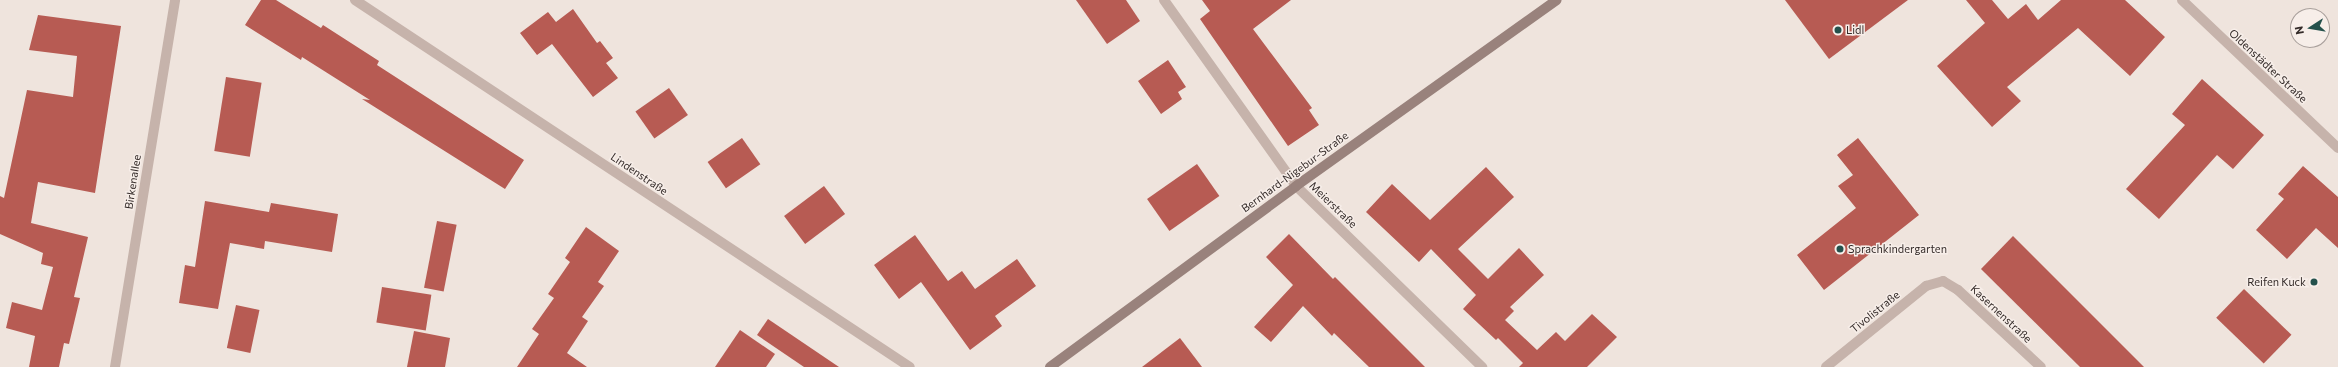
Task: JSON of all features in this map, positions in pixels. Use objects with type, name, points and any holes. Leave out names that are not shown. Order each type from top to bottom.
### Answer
[{"type":"main road","name":"Bernhard-Nigebur-Straße","points":[[1050,367],[1296,186],[1557,0]]},
{"type":"street","name":"Birkenallee","points":[[115,367],[175,0]]},
{"type":"street","name":"Lindenstraße","points":[[355,0],[910,367]]},
{"type":"street","name":"Meierstraße","points":[[1164,0],[1296,186],[1482,367]]},
{"type":"street","name":"Oldenstädter Straße","points":[[2182,0],[2338,148]]},
{"type":"street","name":"Tivolistraße","points":[[1826,367],[1926,286],[1943,281]]},
{"type":"street","name":"Kasernenstraße","points":[[1943,281],[1958,290],[2041,367]]},
{"type":"building","points":[[261,0],[276,0],[321,28],[323,25],[379,61],[377,65],[524,160],[505,189],[362,99],[370,100],[302,57],[301,60],[245,25]]},
{"type":"building","points":[[1076,0],[1126,0],[1140,21],[1107,44]]},
{"type":"building","points":[[1202,0],[1291,0],[1253,29],[1312,108],[1309,110],[1319,125],[1288,146],[1200,19],[1210,11]]},
{"type":"building","name":"Lidl","points":[[1785,0],[1908,0],[1829,59]]},
{"type":"building","points":[[1966,0],[1992,0],[2008,19],[2026,4],[2038,20],[2061,0],[2125,0],[2165,37],[2130,76],[2078,28],[2007,87],[2021,101],[1992,127],[1937,66],[1985,23]]},
{"type":"building","points":[[573,9],[597,43],[600,41],[613,58],[606,63],[618,78],[593,97],[552,44],[537,55],[520,33],[548,12],[556,22]]},
{"type":"building","points":[[38,15],[121,26],[95,193],[38,182],[31,223],[88,237],[74,297],[80,298],[69,344],[64,343],[59,367],[29,367],[35,336],[6,328],[12,302],[42,310],[53,267],[41,264],[43,253],[0,234],[0,196],[4,198],[27,90],[73,97],[77,56],[29,50]]},
{"type":"building","points":[[1168,60],[1186,87],[1178,92],[1182,99],[1161,114],[1138,81]]},
{"type":"building","points":[[226,77],[262,83],[250,157],[214,151]]},
{"type":"building","points":[[2202,79],[2264,135],[2233,169],[2217,155],[2159,219],[2126,189],[2185,125],[2172,114]]},
{"type":"building","points":[[669,88],[688,115],[654,139],[635,112]]},
{"type":"building","points":[[742,138],[760,164],[726,188],[708,162]]},
{"type":"building","points":[[1858,138],[1919,215],[1824,290],[1797,255],[1856,208],[1838,186],[1853,175],[1837,155]]},
{"type":"building","points":[[1197,164],[1219,196],[1169,231],[1147,199]]},
{"type":"building","points":[[2303,166],[2338,197],[2338,248],[2316,228],[2287,259],[2256,230],[2284,199],[2278,194]]},
{"type":"building","points":[[1486,167],[1514,197],[1458,249],[1488,279],[1519,248],[1544,275],[1510,307],[1514,311],[1505,320],[1537,350],[1556,332],[1565,341],[1592,314],[1617,337],[1587,367],[1519,367],[1523,363],[1498,338],[1496,340],[1463,309],[1476,295],[1431,249],[1419,262],[1366,212],[1392,184],[1430,220]]},
{"type":"building","points":[[824,186],[845,214],[805,244],[784,216]]},
{"type":"building","points":[[205,201],[269,212],[271,203],[338,214],[332,252],[265,241],[264,249],[230,243],[218,309],[179,303],[185,265],[195,267]]},
{"type":"building","points":[[437,221],[457,225],[444,292],[424,288]]},
{"type":"building","points":[[586,227],[619,251],[598,282],[604,286],[582,317],[588,321],[567,353],[587,367],[517,367],[539,334],[532,329],[554,298],[548,294],[570,262],[565,258]]},
{"type":"building","points":[[1289,234],[1333,279],[1335,277],[1425,367],[1369,367],[1334,333],[1332,336],[1303,306],[1271,342],[1254,327],[1293,285],[1266,257]]},
{"type":"building","points":[[915,235],[948,281],[962,271],[975,289],[1017,259],[1036,286],[995,316],[1002,326],[970,350],[921,282],[899,299],[874,265]]},
{"type":"building","points":[[2013,236],[2144,367],[2080,367],[1981,269]]},
{"type":"building","points":[[382,287],[431,295],[426,330],[376,323]]},
{"type":"building","points":[[2244,289],[2291,335],[2264,364],[2216,318]]},
{"type":"building","points":[[236,305],[259,310],[250,353],[227,348]]},
{"type":"building","points":[[768,319],[839,367],[804,367],[757,335]]},
{"type":"building","points":[[740,330],[775,354],[766,367],[715,367]]},
{"type":"building","points":[[414,331],[450,338],[445,367],[407,367]]},
{"type":"building","points":[[1180,338],[1202,367],[1142,367]]},
{"type":"place","name":"Lidl","points":[[1838,30]]},
{"type":"place","name":"Sprachkindergarten","points":[[1840,249]]},
{"type":"place","name":"Reifen Kuck","points":[[2314,282]]}]
